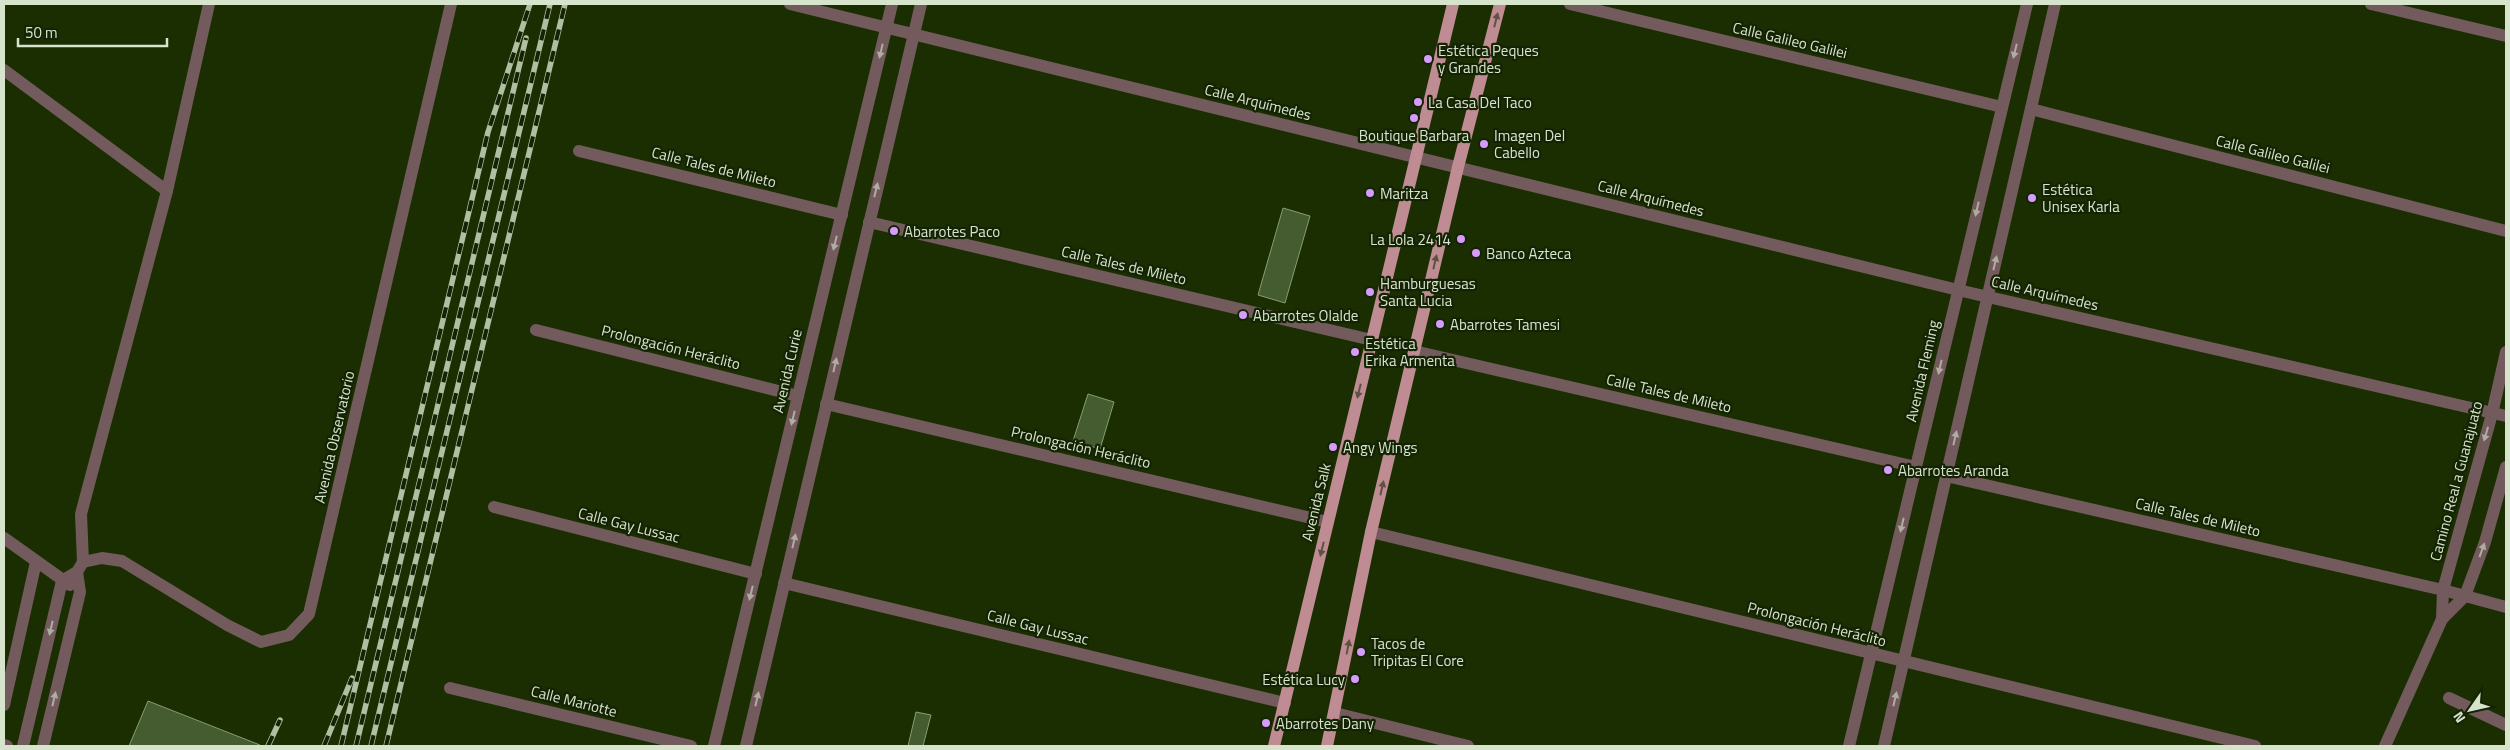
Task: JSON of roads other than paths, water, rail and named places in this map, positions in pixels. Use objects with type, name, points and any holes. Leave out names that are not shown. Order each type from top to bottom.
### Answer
[{"type":"main road","name":"Avenida Salk","points":[[1274,746],[1453,4]]},
{"type":"main road","points":[[1327,746],[1371,532],[1458,167],[1500,4]]},
{"type":"street","points":[[43,746],[80,592],[81,514],[167,190],[209,4]]},
{"type":"street","name":"Avenida Observatorio","points":[[62,581],[80,567],[102,558],[122,561],[228,625],[261,642],[288,635],[309,614],[451,4]]},
{"type":"street","name":"Calle Arquímedes","points":[[790,4],[887,26],[1958,290],[2506,416]]},
{"type":"street","name":"Avenida Curie","points":[[714,746],[892,4]]},
{"type":"street","points":[[746,746],[921,4]]},
{"type":"street","name":"Calle Galileo Galilei","points":[[1570,4],[2002,107]]},
{"type":"street","name":"Avenida Fleming","points":[[1849,746],[2027,4]]},
{"type":"street","points":[[1884,746],[2055,4]]},
{"type":"street","points":[[2371,4],[2506,36]]},
{"type":"street","points":[[4,70],[167,190]]},
{"type":"street","name":"Calle Galileo Galilei","points":[[2031,109],[2506,231]]},
{"type":"street","name":"Calle Tales de Mileto","points":[[579,151],[842,215]]},
{"type":"street","name":"Calle Tales de Mileto","points":[[869,222],[1372,340]]},
{"type":"street","name":"Prolongación Heráclito","points":[[536,330],[798,396]]},
{"type":"street","name":"Calle Tales de Mileto","points":[[1414,351],[1916,467]]},
{"type":"street","name":"Camino Real a Guanajuato","points":[[2442,619],[2443,590],[2492,414],[2506,352]]},
{"type":"street","name":"Prolongación Heráclito","points":[[826,404],[1328,522]]},
{"type":"street","name":"Camino Real a Guanajuato","points":[[2385,746],[2442,619],[2465,596],[2485,542],[2506,467]]},
{"type":"street","name":"Calle Tales de Mileto","points":[[1946,476],[2443,590],[2506,607]]},
{"type":"street","name":"Calle Gay Lussac","points":[[494,507],[756,574]]},
{"type":"street","name":"Prolongación Heráclito","points":[[1371,532],[2255,746]]},
{"type":"street","points":[[4,538],[80,592]]},
{"type":"street","points":[[4,705],[36,562]]},
{"type":"street","points":[[23,746],[62,581]]},
{"type":"street","name":"Calle Gay Lussac","points":[[784,583],[1284,704]]},
{"type":"street","name":"Calle Mariotte","points":[[450,688],[691,746]]},
{"type":"street","points":[[2449,698],[2506,726]]},
{"type":"street","points":[[1335,713],[1468,746]]},
{"type":"railway","points":[[341,746],[488,132],[530,4]]},
{"type":"railway","points":[[371,746],[550,4]]},
{"type":"railway","points":[[386,746],[565,4]]},
{"type":"railway","points":[[356,746],[526,38]]},
{"type":"railway","points":[[324,746],[352,678]]},
{"type":"railway","points":[[268,746],[280,720]]},
{"type":"place","name":"Estética Peques y Grandes","points":[[1428,59]]},
{"type":"place","name":"La Casa Del Taco","points":[[1418,102]]},
{"type":"place","name":"Boutique Barbara","points":[[1414,118]]},
{"type":"place","name":"Imagen Del Cabello","points":[[1484,144]]},
{"type":"place","name":"Maritza","points":[[1370,193]]},
{"type":"place","name":"Estética Unisex Karla","points":[[2032,198]]},
{"type":"place","name":"Abarrotes Paco","points":[[894,231]]},
{"type":"place","name":"La Lola 2414","points":[[1461,239]]},
{"type":"place","name":"Banco Azteca","points":[[1476,253]]},
{"type":"place","name":"Hamburguesas Santa Lucia","points":[[1370,292]]},
{"type":"place","name":"Abarrotes Olalde","points":[[1243,315]]},
{"type":"place","name":"Abarrotes Tamesi","points":[[1440,324]]},
{"type":"place","name":"Estética Erika Armenta","points":[[1355,352]]},
{"type":"place","name":"Angy Wings","points":[[1333,447]]},
{"type":"place","name":"Abarrotes Aranda","points":[[1888,470]]},
{"type":"place","name":"Tacos de Tripitas El Core","points":[[1361,652]]},
{"type":"place","name":"Estética Lucy","points":[[1355,679]]},
{"type":"place","name":"Abarrotes Dany","points":[[1266,723]]}]
